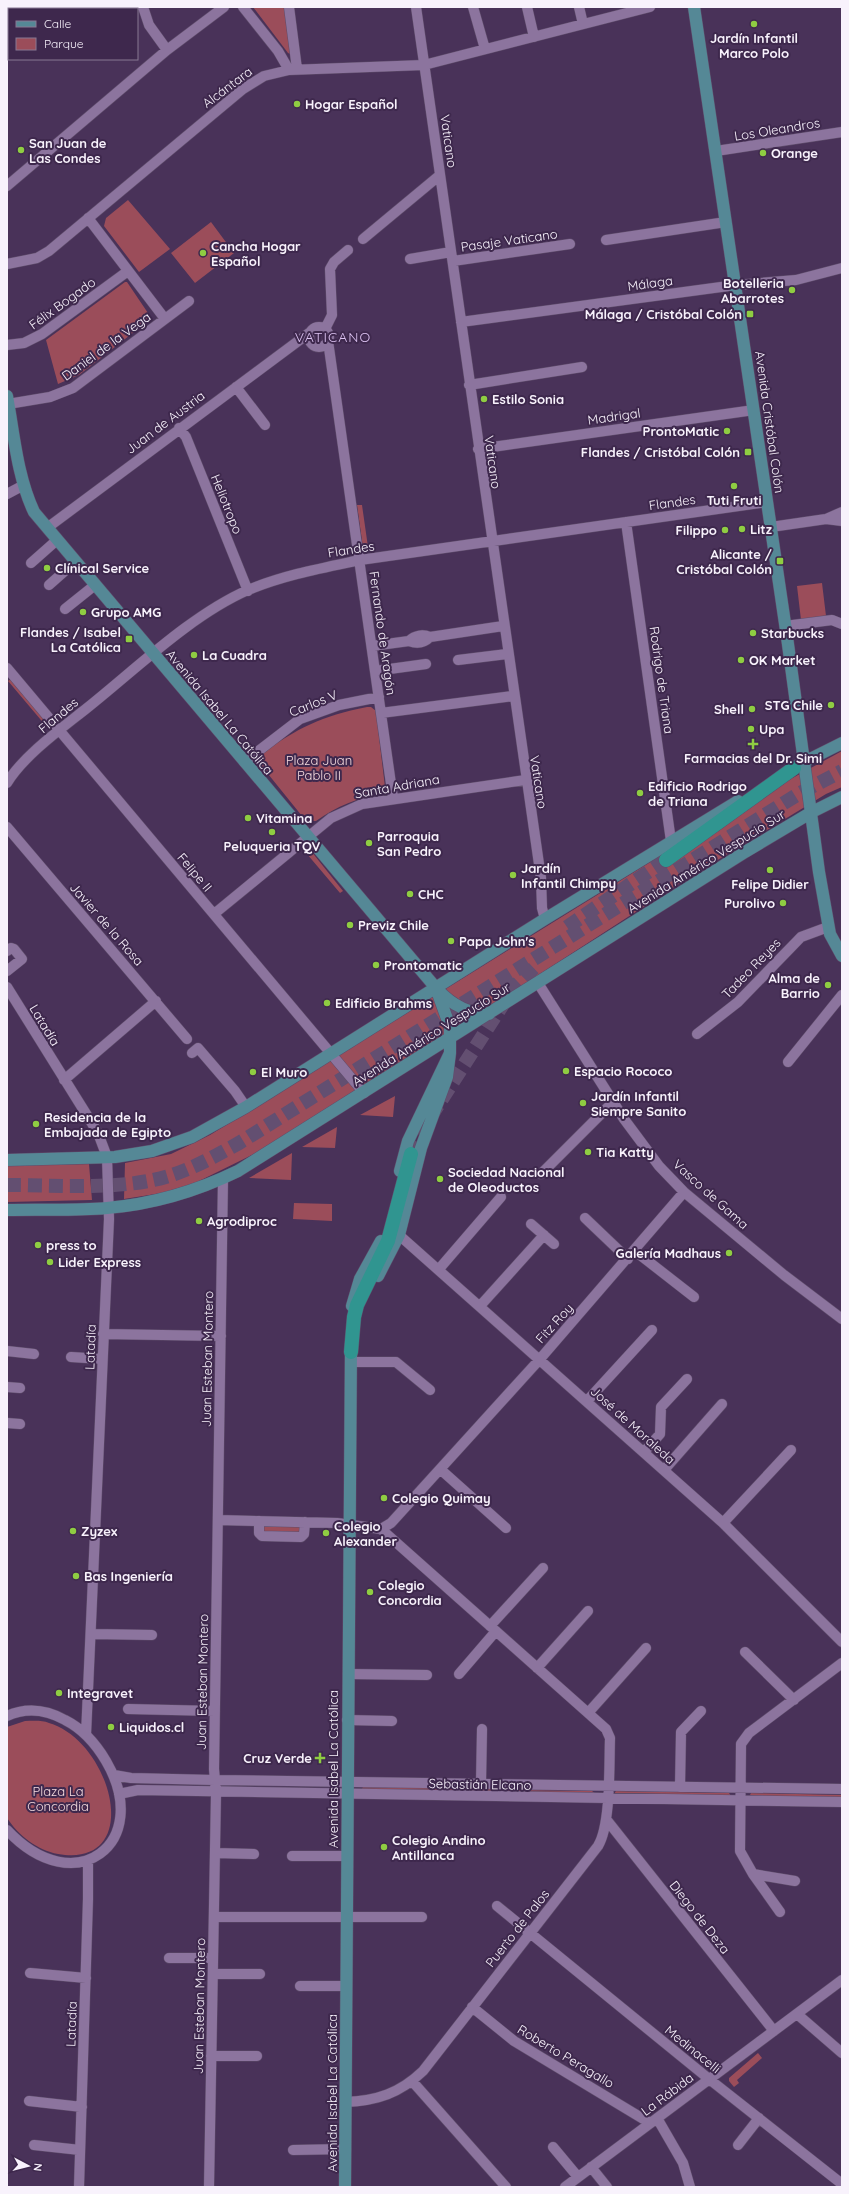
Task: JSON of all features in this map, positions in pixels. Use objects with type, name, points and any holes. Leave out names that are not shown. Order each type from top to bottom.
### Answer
[{"type":"highway","points":[[666,860],[799,765]]},
{"type":"highway","points":[[351,1357],[354,1316],[357,1305],[388,1241],[411,1154]]},
{"type":"main road","name":"Avenida Cristóbal Colón","points":[[694,7],[768,502],[785,626],[799,765],[812,812],[828,927],[832,941],[842,956]]},
{"type":"main road","name":"Avenida Isabel La Católica","points":[[8,400],[10,424],[24,486],[34,512],[436,988],[447,1015],[450,1053],[445,1087],[421,1148],[399,1235],[357,1317],[351,1357]]},
{"type":"main road","points":[[7,1160],[107,1157],[146,1152],[172,1145],[192,1137],[246,1107],[332,1054],[672,841],[799,765],[842,743]]},
{"type":"main road","name":"Avenida Américo Vespucio Sur","points":[[7,1210],[108,1208],[158,1201],[181,1195],[238,1171],[745,852],[812,812],[842,797]]},
{"type":"main road","points":[[436,988],[457,1005],[474,1012],[489,1014]]},
{"type":"main road","name":"Avenida Isabel La Católica","points":[[345,2187],[347,1720],[351,1314],[358,1285],[382,1238],[408,1141],[450,1053]]},
{"type":"street","points":[[143,7],[149,25],[167,50]]},
{"type":"street","points":[[7,186],[167,50],[224,7]]},
{"type":"street","points":[[243,7],[293,69]]},
{"type":"street","points":[[289,7],[293,69]]},
{"type":"street","name":"Vaticano","points":[[416,7],[540,878],[542,908],[546,919]]},
{"type":"street","points":[[473,7],[485,49]]},
{"type":"street","points":[[527,7],[534,37]]},
{"type":"street","points":[[579,7],[583,24]]},
{"type":"street","name":"Alcántara","points":[[7,264],[43,255],[249,84],[270,74],[293,69],[424,65],[650,7]]},
{"type":"street","name":"Los Oleandros","points":[[716,151],[842,132]]},
{"type":"street","points":[[362,239],[440,175]]},
{"type":"street","points":[[88,218],[165,320]]},
{"type":"street","points":[[606,240],[726,222]]},
{"type":"street","name":"Pasaje Vaticano","points":[[410,259],[570,244]]},
{"type":"street","points":[[325,329],[332,316],[330,269],[334,262],[348,250]]},
{"type":"street","name":"Málaga","points":[[461,322],[736,285],[796,280],[842,268]]},
{"type":"street","name":"Félix Bogado","points":[[7,345],[24,343],[42,334],[128,271]]},
{"type":"street","name":"Daniel de la Vega","points":[[8,400],[50,397],[73,388],[189,301]]},
{"type":"street","points":[[316,327],[325,329],[328,333],[326,346],[314,346],[307,338],[316,327]]},
{"type":"street","name":"Juan de Austria","points":[[47,528],[179,428],[307,338]]},
{"type":"street","name":"Fernando de Aragón","points":[[326,346],[360,560],[393,798]]},
{"type":"street","points":[[469,385],[582,367]]},
{"type":"street","points":[[236,387],[265,425]]},
{"type":"street","name":"Madrigal","points":[[478,449],[754,410]]},
{"type":"street","name":"Heliotropo","points":[[179,428],[186,437],[248,591]]},
{"type":"street","points":[[7,494],[24,486]]},
{"type":"street","name":"Flandes","points":[[7,783],[17,769],[60,730],[192,622],[248,591],[306,570],[360,560],[768,502]]},
{"type":"street","points":[[771,527],[826,519],[842,512]]},
{"type":"street","points":[[826,519],[842,521]]},
{"type":"street","name":"Rodrigo de Triana","points":[[626,522],[672,841]]},
{"type":"street","points":[[31,563],[57,540]]},
{"type":"street","points":[[49,585],[75,562]]},
{"type":"street","points":[[65,609],[95,585]]},
{"type":"street","points":[[785,626],[832,620],[842,624]]},
{"type":"street","points":[[372,646],[409,641],[413,636],[425,635],[430,637],[503,626]]},
{"type":"street","points":[[458,660],[507,654]]},
{"type":"street","points":[[375,671],[426,664]]},
{"type":"street","name":"Felipe II","points":[[7,668],[364,1092]]},
{"type":"street","points":[[381,713],[513,696]]},
{"type":"street","name":"Carlos V","points":[[244,762],[300,719],[338,705],[379,697]]},
{"type":"street","name":"Santa Adriana","points":[[214,914],[331,818],[351,808],[393,798],[525,780]]},
{"type":"street","name":"Javier de la Rosa","points":[[7,827],[187,1039]]},
{"type":"street","name":"Tadeo Reyes","points":[[697,1034],[738,1002],[801,937],[828,927]]},
{"type":"street","points":[[7,951],[11,948],[14,949],[22,959],[21,962],[7,970]]},
{"type":"street","name":"Vasco de Gama","points":[[538,983],[613,1102],[647,1152],[684,1192],[784,1275],[842,1319]]},
{"type":"street","name":"Latadía","points":[[7,987],[98,1133],[107,1157],[108,1208],[92,1634],[86,1736]]},
{"type":"street","points":[[788,1062],[842,995]]},
{"type":"street","points":[[64,1080],[156,1001]]},
{"type":"street","points":[[192,1054],[198,1048],[235,1091],[246,1107]]},
{"type":"street","points":[[541,1174],[613,1102]]},
{"type":"street","name":"Juan Esteban Montero","points":[[208,2187],[216,1793],[214,1780],[223,1178]]},
{"type":"street","name":"Fitz Roy","points":[[381,1529],[391,1523],[540,1359],[628,1260],[684,1192]]},
{"type":"street","points":[[439,1269],[501,1197]]},
{"type":"street","points":[[585,1218],[628,1260]]},
{"type":"street","points":[[531,1224],[554,1244]]},
{"type":"street","name":"José de Moraleda","points":[[399,1235],[724,1523],[842,1642]]},
{"type":"street","points":[[480,1306],[544,1235]]},
{"type":"street","points":[[635,1251],[694,1297]]},
{"type":"street","points":[[587,1401],[652,1330]]},
{"type":"street","points":[[103,1334],[221,1336]]},
{"type":"street","points":[[7,1351],[34,1354]]},
{"type":"street","points":[[71,1357],[102,1359]]},
{"type":"street","points":[[351,1357],[396,1362],[430,1390]]},
{"type":"street","points":[[644,1452],[660,1434],[661,1407],[687,1379]]},
{"type":"street","points":[[7,1387],[20,1388]]},
{"type":"street","points":[[664,1470],[722,1404]]},
{"type":"street","points":[[7,1423],[20,1424]]},
{"type":"street","points":[[724,1523],[791,1450]]},
{"type":"street","points":[[440,1469],[506,1528]]},
{"type":"street","points":[[218,1520],[350,1524],[381,1529]]},
{"type":"street","points":[[259,1521],[258,1533],[262,1536],[301,1537],[304,1534],[305,1522]]},
{"type":"street","name":"Puerto de Palos","points":[[345,2102],[371,2100],[399,2091],[412,2081],[431,2061],[598,1846],[603,1838],[606,1819],[610,1738],[606,1729],[381,1529]]},
{"type":"street","points":[[460,1674],[493,1629],[543,1568]]},
{"type":"street","points":[[537,1668],[588,1611]]},
{"type":"street","points":[[92,1634],[152,1635]]},
{"type":"street","points":[[588,1713],[646,1648]]},
{"type":"street","points":[[745,1652],[794,1700]]},
{"type":"street","points":[[780,1912],[753,1874],[740,1851],[741,1748],[744,1738],[842,1663]]},
{"type":"street","points":[[348,1674],[427,1675]]},
{"type":"street","points":[[128,1709],[215,1711]]},
{"type":"street","points":[[7,1716],[27,1710],[47,1713],[68,1722],[86,1736],[101,1753],[114,1775],[119,1794],[120,1815],[115,1835],[102,1852],[88,1861],[78,1864],[67,1864],[46,1858],[21,1843],[7,1830]]},
{"type":"street","points":[[680,1787],[681,1732],[701,1711]]},
{"type":"street","points":[[347,1720],[392,1720]]},
{"type":"street","name":"Sebastián Elcano","points":[[481,1784],[482,1729]]},
{"type":"street","name":"Sebastián Elcano","points":[[114,1775],[131,1778],[214,1780],[842,1789]]},
{"type":"street","points":[[500,1784],[500,1797]]},
{"type":"street","name":"Sebastián Elcano","points":[[119,1794],[138,1790],[216,1793],[842,1802]]},
{"type":"street","name":"Diego de Deza","points":[[606,1819],[774,2031]]},
{"type":"street","points":[[215,1853],[254,1854]]},
{"type":"street","points":[[292,1856],[347,1856]]},
{"type":"street","name":"Latadía","points":[[79,2187],[86,1978],[88,1861]]},
{"type":"street","points":[[753,1874],[795,1881]]},
{"type":"street","name":"Medinacelli","points":[[497,1906],[709,2079],[842,2184]]},
{"type":"street","points":[[214,1917],[422,1917]]},
{"type":"street","points":[[169,1958],[213,1958]]},
{"type":"street","points":[[30,1973],[86,1978]]},
{"type":"street","points":[[213,1974],[260,1974]]},
{"type":"street","name":"La Rábida","points":[[565,2187],[842,1980]]},
{"type":"street","points":[[300,1986],[346,1986]]},
{"type":"street","name":"Roberto Peragallo","points":[[472,2007],[514,2041],[654,2120],[683,2164],[690,2187]]},
{"type":"street","points":[[797,2014],[842,2053]]},
{"type":"street","points":[[211,2056],[257,2056]]},
{"type":"street","points":[[412,2081],[506,2187]]},
{"type":"street","points":[[29,2101],[82,2107]]},
{"type":"street","points":[[738,2145],[759,2118]]},
{"type":"street","points":[[34,2145],[80,2150]]},
{"type":"street","points":[[553,2147],[578,2177]]},
{"type":"street","points":[[293,2150],[346,2149]]},
{"type":"street","points":[[591,2167],[607,2187]]},
{"type":"green space","points":[[253,7],[285,7],[290,54],[288,53]]},
{"type":"green space","points":[[128,200],[170,249],[139,272],[104,226],[106,218]]},
{"type":"green space","name":"Cancha Hogar Español","points":[[211,222],[234,253],[195,283],[171,253]]},
{"type":"green space","points":[[127,282],[150,316],[148,321],[79,375],[58,384],[46,340]]},
{"type":"green space","points":[[357,505],[362,505],[368,547],[363,548]]},
{"type":"green space","points":[[822,583],[826,616],[801,620],[797,586]]},
{"type":"green space","points":[[11,679],[48,724],[46,726],[8,681]]},
{"type":"green space","name":"Plaza Juan Pablo II","points":[[371,707],[376,711],[385,787],[383,793],[348,803],[316,821],[306,821],[260,764],[261,754],[287,737],[311,724],[336,714]]},
{"type":"green space","points":[[842,751],[842,787],[826,794],[688,878],[497,1002],[256,1153],[195,1183],[162,1193],[124,1199],[125,1163],[171,1154],[210,1135],[681,843],[787,781]]},
{"type":"green space","points":[[311,851],[343,891],[340,893],[307,854]]},
{"type":"green space","points":[[395,1096],[393,1117],[360,1115]]},
{"type":"green space","points":[[337,1127],[335,1148],[302,1147]]},
{"type":"green space","points":[[292,1153],[291,1180],[249,1178]]},
{"type":"green space","points":[[89,1164],[92,1200],[7,1202],[7,1165]]},
{"type":"green space","points":[[294,1203],[332,1204],[332,1221],[293,1219]]},
{"type":"green space","points":[[264,1524],[300,1525],[299,1533],[263,1532]]},
{"type":"green space","name":"Plaza La Concordia","points":[[25,1721],[46,1722],[71,1735],[90,1754],[103,1777],[110,1801],[110,1824],[102,1843],[85,1853],[58,1854],[36,1846],[17,1831],[7,1818],[7,1727]]},
{"type":"green space","points":[[363,1787],[492,1789],[495,1792],[361,1790]]},
{"type":"green space","points":[[509,1790],[592,1791],[596,1794],[506,1792]]},
{"type":"green space","points":[[616,1791],[729,1793],[731,1796],[614,1794]]},
{"type":"green space","points":[[751,1793],[842,1795],[842,1800],[749,1797]]},
{"type":"green space","points":[[758,2053],[762,2058],[737,2080],[739,2083],[734,2087],[729,2081],[729,2078]]},
{"type":"tunnel","points":[[7,1185],[112,1185],[153,1180],[190,1168],[239,1143],[800,793],[842,771]]},
{"type":"tunnel","points":[[567,927],[666,860]]},
{"type":"tunnel","points":[[411,1154],[415,1141],[514,987],[536,966]]},
{"type":"place","name":"Jardín Infantil Marco Polo","points":[[754,24]]},
{"type":"place","name":"Hogar Español","points":[[297,104]]},
{"type":"place","name":"San Juan de Las Condes","points":[[21,150]]},
{"type":"place","name":"Orange","points":[[763,153]]},
{"type":"place","name":"Cancha Hogar Español","points":[[203,253]]},
{"type":"place","name":"Botelleria Abarrotes","points":[[792,290]]},
{"type":"place","name":"Málaga / Cristóbal Colón","points":[[750,314]]},
{"type":"place","name":"Estilo Sonia","points":[[484,399]]},
{"type":"place","name":"ProntoMatic","points":[[727,431]]},
{"type":"place","name":"Flandes / Cristóbal Colón","points":[[748,452]]},
{"type":"place","name":"Tuti Fruti","points":[[734,486]]},
{"type":"place","name":"Litz","points":[[742,529]]},
{"type":"place","name":"Filippo","points":[[725,530]]},
{"type":"place","name":"Alicante / Cristóbal Colón","points":[[780,561]]},
{"type":"place","name":"Clínical Service","points":[[47,568]]},
{"type":"place","name":"Grupo AMG","points":[[83,612]]},
{"type":"place","name":"Starbucks","points":[[753,633]]},
{"type":"place","name":"Flandes / Isabel La Católica","points":[[129,639]]},
{"type":"place","name":"La Cuadra","points":[[194,655]]},
{"type":"place","name":"OK Market","points":[[741,660]]},
{"type":"place","name":"STG Chile","points":[[831,705]]},
{"type":"place","name":"Shell","points":[[752,709]]},
{"type":"place","name":"Upa","points":[[751,729]]},
{"type":"place","name":"Farmacias del Dr. Simi","points":[[753,744]]},
{"type":"place","name":"Edificio Rodrigo de Triana","points":[[640,793]]},
{"type":"place","name":"Vitamina","points":[[248,818]]},
{"type":"place","name":"Peluqueria TQV","points":[[272,832]]},
{"type":"place","name":"Parroquia San Pedro","points":[[369,843]]},
{"type":"place","name":"Felipe Didier","points":[[770,870]]},
{"type":"place","name":"Jardín Infantil Chimpy","points":[[513,875]]},
{"type":"place","name":"CHC","points":[[410,894]]},
{"type":"place","name":"Purolivo","points":[[783,903]]},
{"type":"place","name":"Previz Chile","points":[[350,925]]},
{"type":"place","name":"Papa John's","points":[[451,941]]},
{"type":"place","name":"Prontomatic","points":[[376,965]]},
{"type":"place","name":"Alma de Barrio","points":[[828,985]]},
{"type":"place","name":"Edificio Brahms","points":[[327,1003]]},
{"type":"place","name":"Espacio Rococo","points":[[566,1071]]},
{"type":"place","name":"El Muro","points":[[253,1072]]},
{"type":"place","name":"Jardín Infantil Siempre Sanito","points":[[583,1103]]},
{"type":"place","name":"Residencia de la Embajada de Egipto","points":[[36,1124]]},
{"type":"place","name":"Tia Katty","points":[[588,1152]]},
{"type":"place","name":"Sociedad Nacional de Oleoductos","points":[[440,1179]]},
{"type":"place","name":"Agrodiproc","points":[[199,1221]]},
{"type":"place","name":"press to","points":[[38,1245]]},
{"type":"place","name":"Galería Madhaus","points":[[729,1253]]},
{"type":"place","name":"Lider Express","points":[[50,1262]]},
{"type":"place","name":"Colegio Quimay","points":[[384,1498]]},
{"type":"place","name":"Zyzex","points":[[73,1531]]},
{"type":"place","name":"Colegio Alexander","points":[[326,1533]]},
{"type":"place","name":"Bas Ingeniería","points":[[76,1576]]},
{"type":"place","name":"Colegio Concordia","points":[[370,1592]]},
{"type":"place","name":"Integravet","points":[[59,1693]]},
{"type":"place","name":"Liquidos.cl","points":[[111,1727]]},
{"type":"place","name":"Cruz Verde","points":[[320,1758]]},
{"type":"place","name":"Colegio Andino Antillanca","points":[[384,1847]]},
{"type":"district","name":"VATICANO","points":[[333,337]]}]
